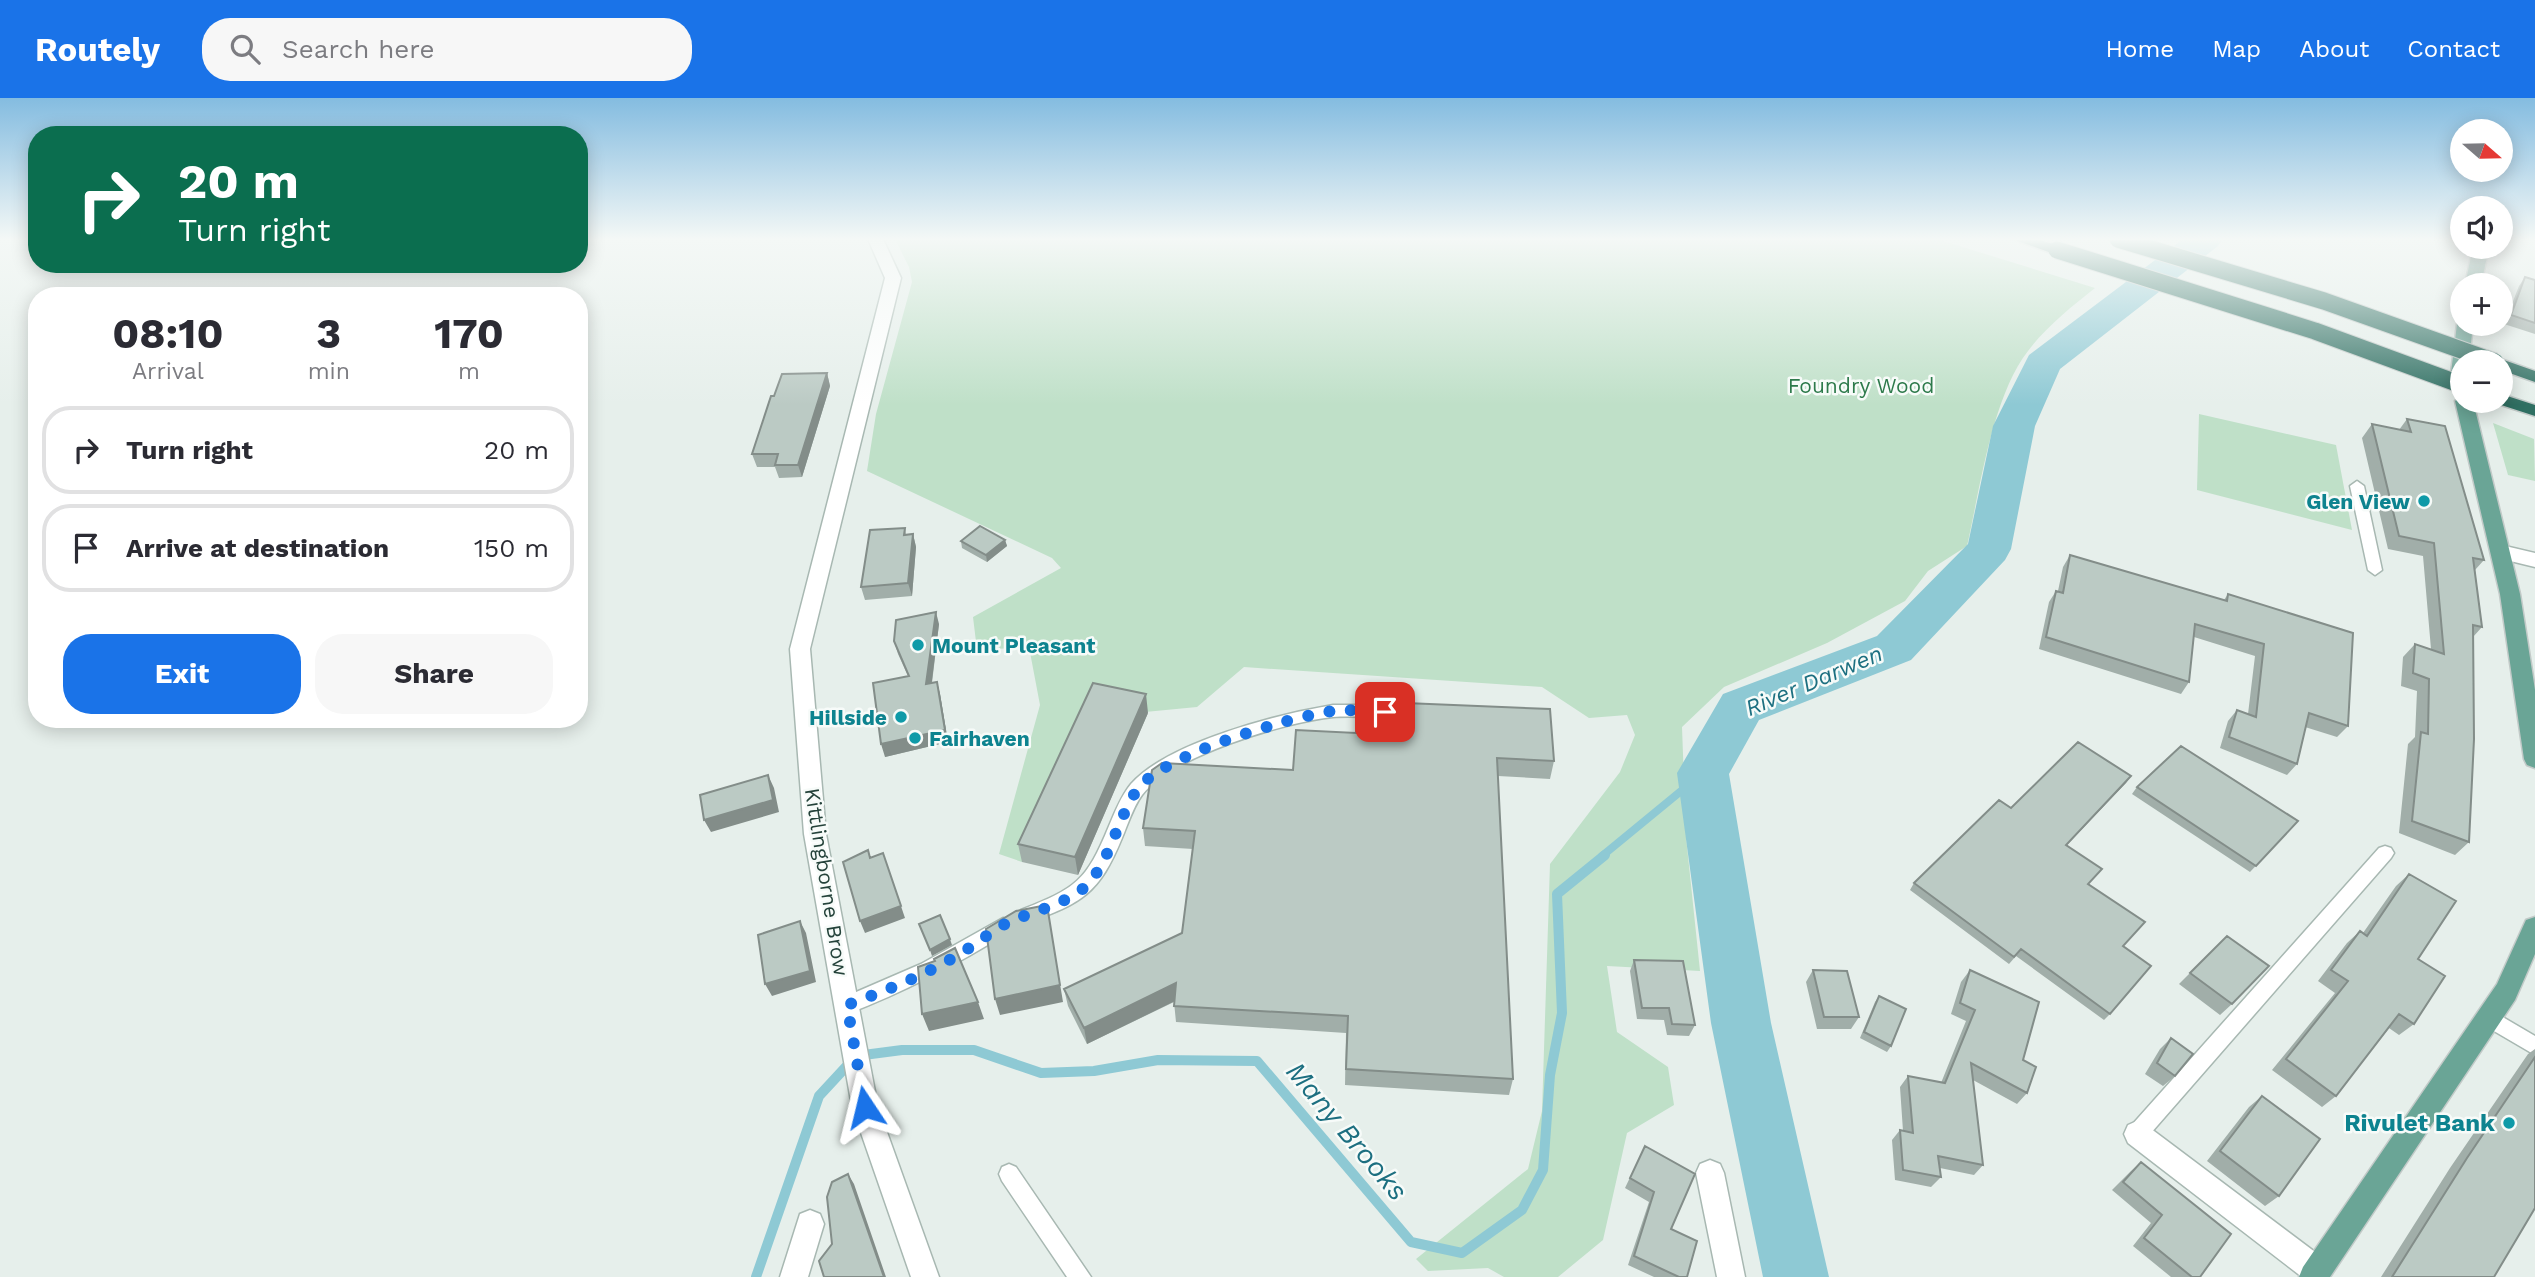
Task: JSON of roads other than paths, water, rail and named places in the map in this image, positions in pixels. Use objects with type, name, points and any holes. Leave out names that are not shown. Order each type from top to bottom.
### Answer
[{"type":"highway","points":[[2197,294],[2315,331],[2450,380]]},
{"type":"highway","points":[[2302,294],[2462,350]]},
{"type":"highway","points":[[2513,369],[2535,377]]},
{"type":"highway","points":[[2513,403],[2535,411]]},
{"type":"main road","points":[[2467,413],[2501,552],[2535,760]]},
{"type":"main road","points":[[2315,1274],[2506,992],[2535,927]]},
{"type":"street","name":"Kittlingborne Brow","points":[[888,294],[800,649],[815,834],[865,1107],[925,1277]]},
{"type":"street","points":[[2501,552],[2535,559]]},
{"type":"street","points":[[2137,1134],[2315,1274]]},
{"type":"street","points":[[1710,1173],[1731,1277]]},
{"type":"street","points":[[794,1277],[810,1224]]},
{"type":"lane","points":[[2357,485],[2375,570]]},
{"type":"lane","points":[[847,1005],[898,986],[957,955],[1006,924],[1082,890],[1100,866],[1125,809],[1139,786],[1167,767],[1243,734],[1294,719],[1334,711],[1398,712]]},
{"type":"lane","points":[[2137,1134],[2385,853]]},
{"type":"lane","points":[[2489,1018],[2535,1046]]},
{"type":"lane","points":[[1009,1174],[1080,1277]]},
{"type":"waterway","name":"River Darwen","points":[[1796,1277],[1741,1023],[1703,773],[1741,707],[1894,648],[1989,549],[2014,426],[2043,363],[2134,294]]},
{"type":"waterway","name":"Many Brooks","points":[[1602,856],[1703,773]]},
{"type":"waterway","name":"Many Brooks","points":[[756,1277],[819,1096],[856,1056],[902,1050],[974,1050],[1041,1073],[1094,1071],[1158,1060],[1257,1061],[1411,1242],[1462,1253],[1522,1210],[1543,1170],[1550,1075],[1562,1013],[1557,894],[1605,855]]},
{"type":"place","name":"Glen View","points":[[2424,501]]},
{"type":"place","name":"Mount Pleasant","points":[[918,645]]},
{"type":"place","name":"Hillside","points":[[901,717]]},
{"type":"place","name":"Fairhaven","points":[[915,738]]},
{"type":"place","name":"Rivulet Bank","points":[[2509,1123]]},
{"type":"park label","name":"Foundry Wood","points":[[1861,385]]}]
